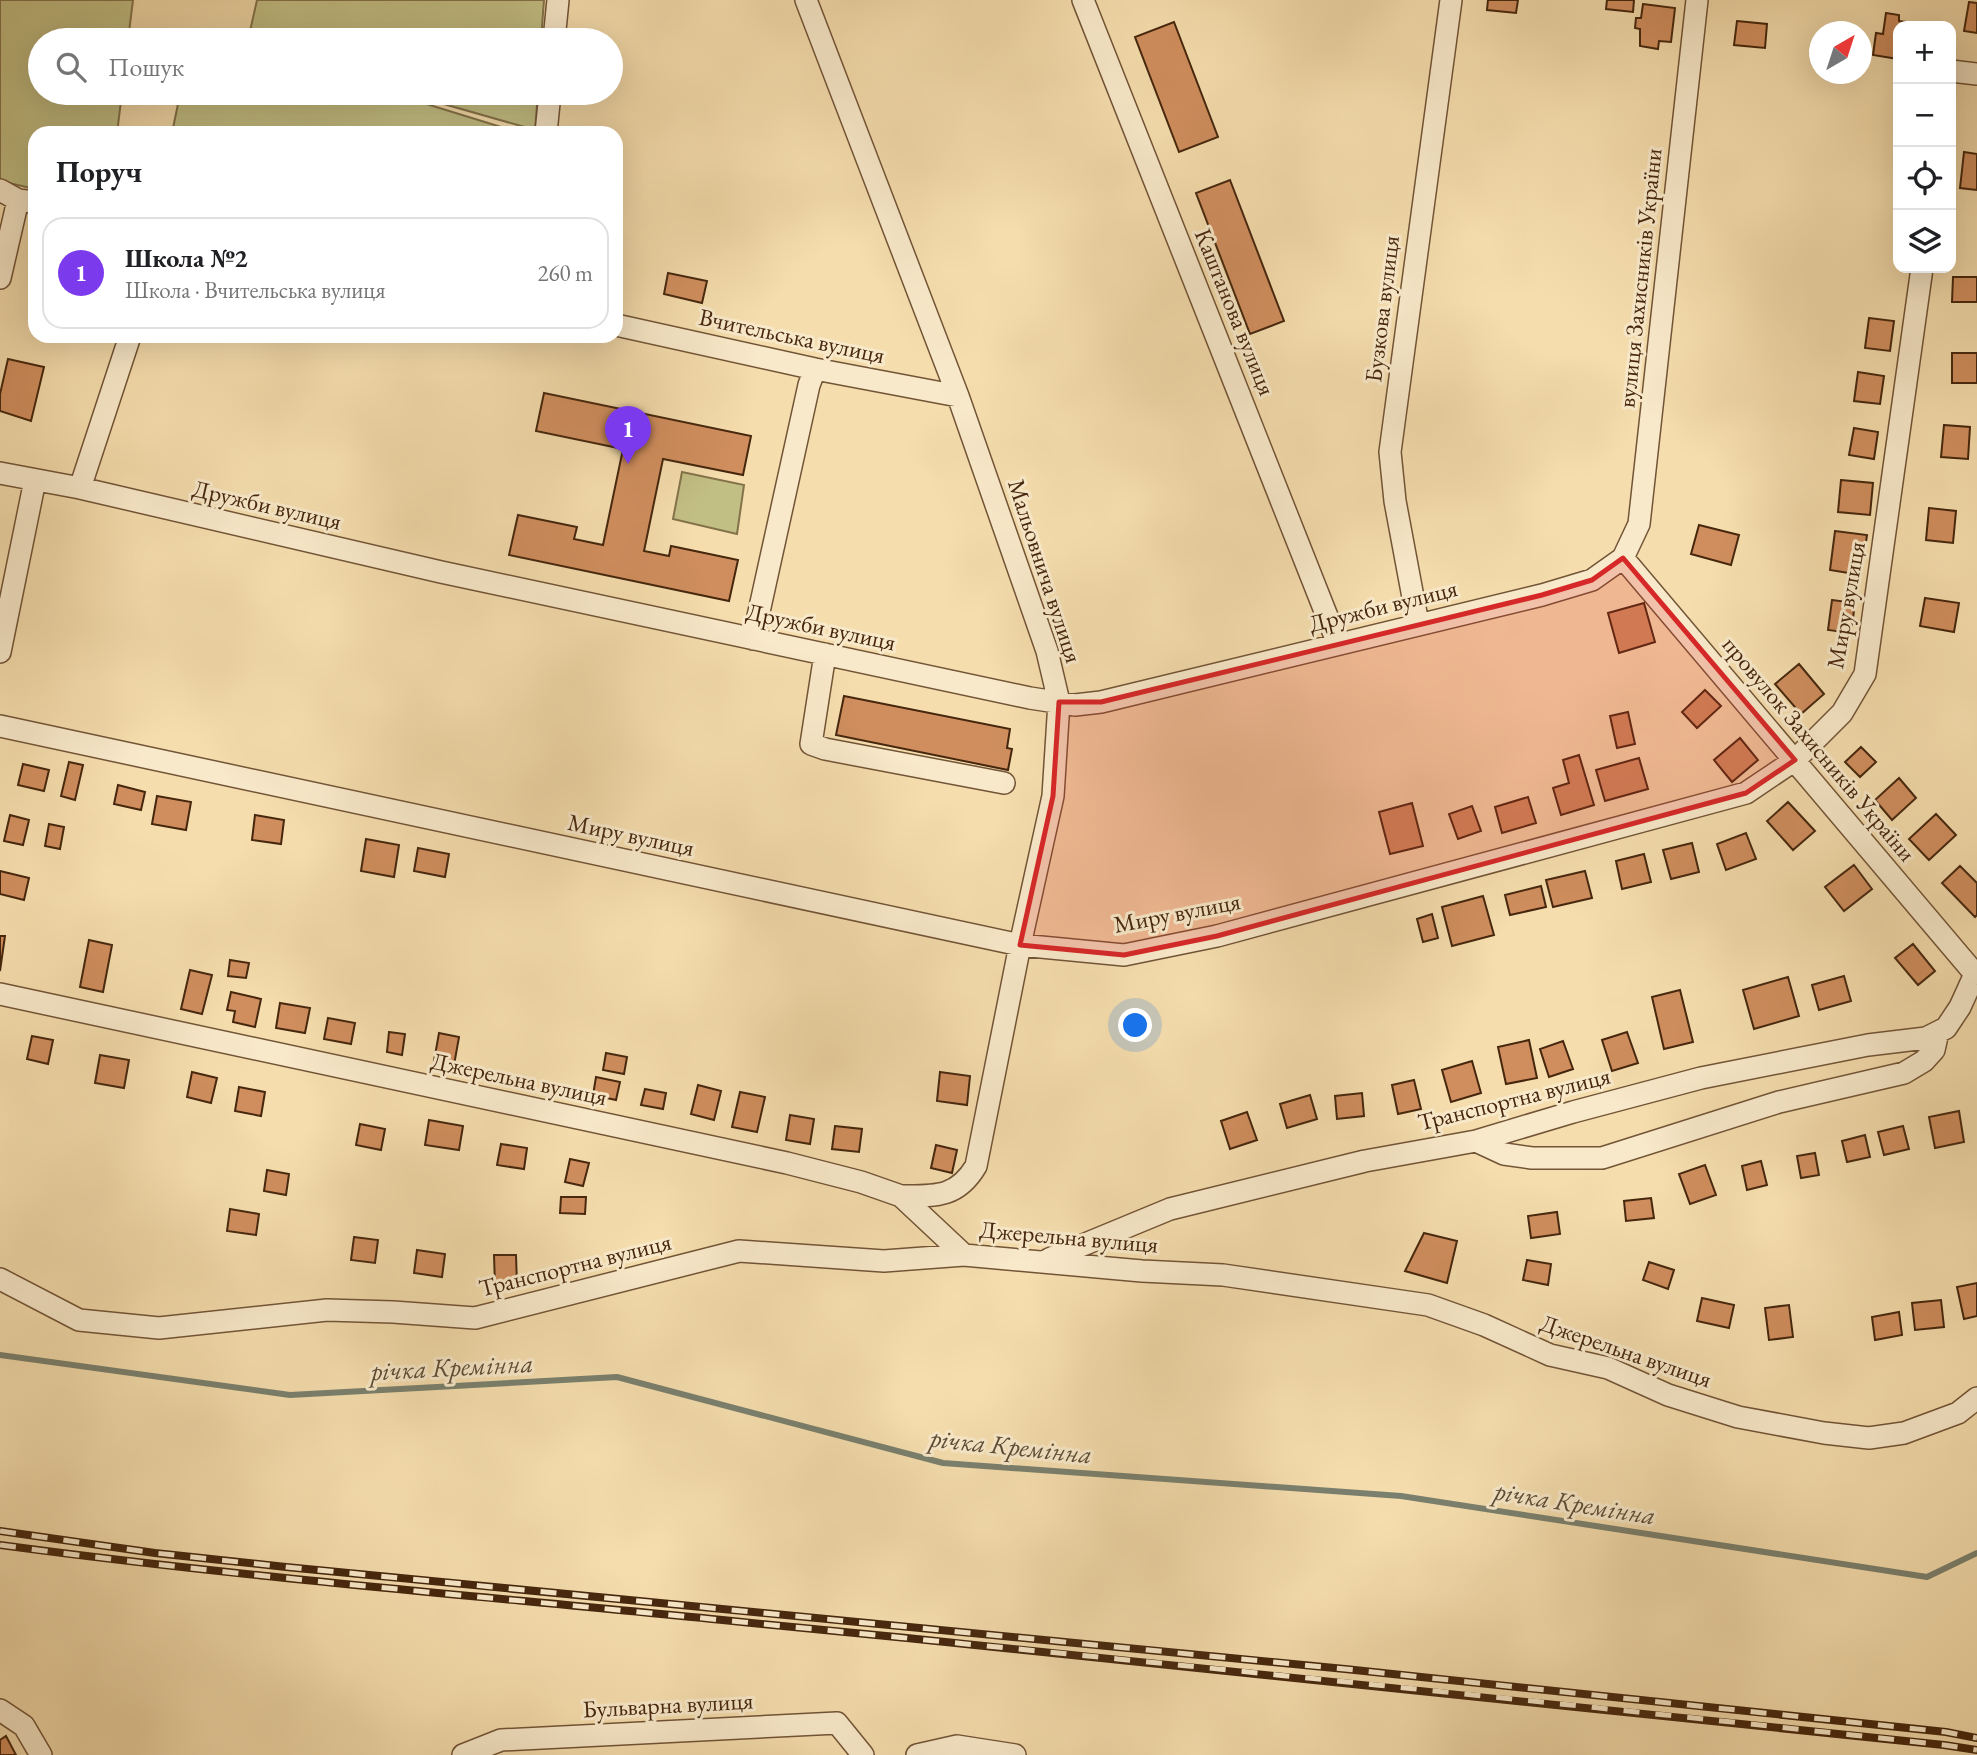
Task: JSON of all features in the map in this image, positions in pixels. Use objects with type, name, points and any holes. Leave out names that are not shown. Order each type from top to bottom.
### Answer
[{"type":"street","points":[[555,28],[558,0]]},
{"type":"street","name":"Мальовнича вулиця","points":[[806,0],[958,396],[1047,651],[1059,702],[1053,796],[976,1166],[968,1180],[956,1189],[938,1196],[901,1196]]},
{"type":"street","name":"Каштанова вулиця","points":[[1083,0],[1338,644]]},
{"type":"street","name":"Бузкова вулиця","points":[[1418,624],[1395,500],[1390,452],[1451,0]]},
{"type":"street","name":"вулиця Захисників України","points":[[1623,558],[1639,524],[1697,0]]},
{"type":"street","points":[[1956,72],[1977,74]]},
{"type":"street","points":[[547,126],[549,105]]},
{"type":"street","points":[[0,278],[18,197]]},
{"type":"street","name":"Миру вулиця","points":[[0,726],[1020,945],[1125,955],[1217,936],[1746,793],[1795,761],[1842,713],[1865,674],[1921,273]]},
{"type":"street","name":"Вчительська вулиця","points":[[623,327],[815,369],[958,396]]},
{"type":"street","points":[[80,488],[128,343]]},
{"type":"street","points":[[753,639],[803,411],[815,369]]},
{"type":"street","name":"Дружби вулиця","points":[[0,472],[428,569],[1030,698],[1075,705],[1101,702],[1592,580],[1623,558]]},
{"type":"street","points":[[0,652],[35,481]]},
{"type":"street","name":"провулок Захисників України","points":[[1623,558],[1976,974]]},
{"type":"street","points":[[825,654],[811,744],[825,749],[1004,783]]},
{"type":"street","points":[[1476,1141],[1504,1154],[1532,1158],[1602,1157],[1779,1102],[1904,1073],[1924,1061],[1934,1050],[1938,1032],[1947,1028],[1976,974]]},
{"type":"street","name":"Джерельна вулиця","points":[[0,994],[787,1163],[861,1182],[901,1196],[964,1255],[1223,1275],[1428,1305],[1484,1325],[1550,1355],[1608,1368],[1668,1395],[1738,1417],[1824,1433],[1869,1438],[1904,1433],[1958,1413],[1977,1398]]},
{"type":"street","name":"Транспортна вулиця","points":[[1041,1262],[1170,1209],[1365,1161],[1476,1141],[1701,1078],[1868,1045],[1926,1038],[1938,1032]]},
{"type":"street","name":"Транспортна вулиця","points":[[0,1279],[79,1320],[159,1328],[327,1310],[475,1318],[739,1251],[884,1261],[964,1255]]},
{"type":"street","points":[[0,1710],[24,1726],[41,1755]]},
{"type":"street","name":"Бульварна вулиця","points":[[468,1754],[501,1740],[837,1723],[863,1755]]},
{"type":"street","points":[[917,1755],[957,1746],[1015,1755]]},
{"type":"highlighted area","points":[[1623,558],[1795,760],[1746,793],[1217,936],[1124,955],[1020,945],[1053,796],[1059,702],[1101,702],[1542,595],[1592,580]]},
{"type":"shaded area","points":[[0,0],[133,0],[130,28],[28,28],[28,105],[120,105],[118,126],[28,126],[28,187],[0,181]]},
{"type":"shaded area","points":[[257,0],[544,0],[542,28],[251,28]]},
{"type":"shaded area","points":[[178,105],[430,105],[498,126],[173,126]]},
{"type":"shaded area","points":[[447,105],[537,105],[535,126],[521,126]]},
{"type":"shaded area","points":[[682,472],[744,485],[737,534],[673,519]]},
{"type":"building","points":[[1488,0],[1518,0],[1516,13],[1487,10]]},
{"type":"building","points":[[1607,0],[1634,0],[1633,12],[1606,9]]},
{"type":"building","points":[[1969,2],[1977,3],[1977,33],[1964,31]]},
{"type":"building","points":[[1643,4],[1675,8],[1671,42],[1659,41],[1658,49],[1640,46],[1640,29],[1635,28],[1636,18],[1641,18]]},
{"type":"building","points":[[1886,13],[1899,15],[1899,21],[1893,21],[1893,58],[1873,55],[1876,33],[1883,34]]},
{"type":"building","points":[[1737,21],[1767,24],[1765,48],[1734,45]]},
{"type":"building","points":[[1174,22],[1218,137],[1179,152],[1135,37]]},
{"type":"building","points":[[1964,152],[1977,154],[1977,190],[1960,188]]},
{"type":"building","points":[[1230,180],[1284,321],[1250,334],[1196,193]]},
{"type":"building","points":[[668,273],[707,281],[702,303],[664,294]]},
{"type":"building","points":[[1953,277],[1977,277],[1977,302],[1952,302]]},
{"type":"building","points":[[1869,318],[1894,321],[1890,351],[1865,348]]},
{"type":"building","points":[[1952,353],[1977,353],[1977,383],[1952,383]]},
{"type":"building","points":[[8,359],[44,367],[31,421],[0,411],[0,394]]},
{"type":"building","points":[[1858,372],[1884,376],[1880,404],[1854,401]]},
{"type":"building","points":[[544,393],[751,436],[743,475],[663,459],[644,551],[669,556],[671,546],[738,560],[729,601],[509,555],[518,515],[577,527],[574,539],[603,545],[623,449],[536,431]]},
{"type":"building","points":[[1944,425],[1970,427],[1968,459],[1941,457]]},
{"type":"building","points":[[1854,428],[1878,432],[1874,459],[1849,455]]},
{"type":"building","points":[[1841,480],[1873,483],[1870,515],[1838,512]]},
{"type":"building","points":[[1929,508],[1956,511],[1953,543],[1926,540]]},
{"type":"building","points":[[1699,525],[1739,535],[1731,565],[1691,554]]},
{"type":"building","points":[[1835,531],[1867,535],[1861,575],[1830,570]]},
{"type":"building","points":[[1925,598],[1959,603],[1954,632],[1920,626]]},
{"type":"building","points":[[1832,600],[1855,603],[1851,633],[1828,630]]},
{"type":"building","points":[[1644,603],[1655,642],[1619,653],[1608,613]]},
{"type":"building","points":[[1799,664],[1824,694],[1801,714],[1775,684]]},
{"type":"building","points":[[1705,690],[1721,706],[1697,728],[1682,712]]},
{"type":"building","points":[[844,696],[1010,729],[1007,748],[1012,749],[1008,770],[836,735]]},
{"type":"building","points":[[1628,712],[1635,744],[1617,748],[1610,716]]},
{"type":"building","points":[[1740,738],[1758,760],[1732,782],[1714,760]]},
{"type":"building","points":[[1861,747],[1876,762],[1860,777],[1845,762]]},
{"type":"building","points":[[1579,755],[1594,805],[1561,815],[1553,788],[1569,783],[1563,760]]},
{"type":"building","points":[[1639,758],[1648,789],[1605,801],[1596,770]]},
{"type":"building","points":[[69,762],[83,765],[75,800],[61,796]]},
{"type":"building","points":[[23,764],[49,770],[44,791],[18,785]]},
{"type":"building","points":[[1899,778],[1916,798],[1892,820],[1875,800]]},
{"type":"building","points":[[118,785],[145,792],[141,810],[114,804]]},
{"type":"building","points":[[157,796],[191,802],[186,830],[152,824]]},
{"type":"building","points":[[1528,797],[1536,823],[1502,833],[1495,807]]},
{"type":"building","points":[[1788,802],[1815,831],[1793,850],[1767,821]]},
{"type":"building","points":[[1412,803],[1423,846],[1390,854],[1379,812]]},
{"type":"building","points":[[1472,806],[1481,831],[1458,839],[1449,814]]},
{"type":"building","points":[[1936,814],[1956,835],[1929,860],[1909,839]]},
{"type":"building","points":[[10,815],[29,820],[23,845],[4,841]]},
{"type":"building","points":[[255,815],[284,820],[281,844],[252,840]]},
{"type":"building","points":[[49,824],[64,827],[60,849],[45,846]]},
{"type":"building","points":[[1746,833],[1756,859],[1726,870],[1717,844]]},
{"type":"building","points":[[366,839],[399,845],[394,877],[361,871]]},
{"type":"building","points":[[1692,843],[1699,872],[1671,879],[1663,850]]},
{"type":"building","points":[[418,848],[449,854],[445,877],[414,871]]},
{"type":"building","points":[[1644,854],[1651,882],[1622,889],[1616,861]]},
{"type":"building","points":[[1854,865],[1872,889],[1844,911],[1825,887]]},
{"type":"building","points":[[1960,866],[1977,883],[1975,917],[1942,883]]},
{"type":"building","points":[[0,871],[29,878],[24,900],[0,894]]},
{"type":"building","points":[[1585,871],[1592,898],[1553,907],[1546,880]]},
{"type":"building","points":[[1541,886],[1546,907],[1510,915],[1505,895]]},
{"type":"building","points":[[1483,896],[1494,935],[1452,946],[1442,907]]},
{"type":"building","points":[[1432,914],[1438,938],[1423,942],[1417,919]]},
{"type":"building","points":[[0,936],[5,936],[0,971]]},
{"type":"building","points":[[89,940],[112,945],[103,992],[80,987]]},
{"type":"building","points":[[1913,944],[1935,971],[1918,985],[1895,958]]},
{"type":"building","points":[[230,960],[249,963],[246,978],[228,976]]},
{"type":"building","points":[[190,970],[212,975],[202,1014],[181,1009]]},
{"type":"building","points":[[1844,976],[1851,1001],[1819,1010],[1812,985]]},
{"type":"building","points":[[1788,977],[1799,1016],[1754,1029],[1743,990]]},
{"type":"building","points":[[1680,990],[1693,1042],[1664,1049],[1652,997]]},
{"type":"building","points":[[231,992],[261,999],[255,1027],[233,1022],[235,1011],[227,1010]]},
{"type":"building","points":[[280,1003],[310,1008],[305,1033],[276,1028]]},
{"type":"building","points":[[328,1018],[355,1023],[351,1044],[324,1039]]},
{"type":"building","points":[[389,1032],[405,1034],[402,1055],[387,1052]]},
{"type":"building","points":[[1627,1032],[1638,1063],[1612,1071],[1602,1040]]},
{"type":"building","points":[[439,1033],[459,1037],[454,1065],[434,1061]]},
{"type":"building","points":[[32,1036],[53,1040],[48,1064],[27,1059]]},
{"type":"building","points":[[1529,1040],[1537,1078],[1506,1084],[1498,1047]]},
{"type":"building","points":[[1563,1041],[1573,1069],[1549,1077],[1540,1049]]},
{"type":"building","points":[[606,1053],[627,1057],[624,1074],[603,1070]]},
{"type":"building","points":[[100,1055],[129,1060],[124,1088],[95,1083]]},
{"type":"building","points":[[1472,1061],[1481,1093],[1451,1102],[1442,1070]]},
{"type":"building","points":[[192,1072],[217,1078],[211,1103],[187,1097]]},
{"type":"building","points":[[940,1072],[970,1076],[967,1105],[937,1101]]},
{"type":"building","points":[[596,1077],[620,1082],[616,1100],[593,1095]]},
{"type":"building","points":[[1414,1080],[1421,1109],[1398,1114],[1392,1085]]},
{"type":"building","points":[[698,1085],[721,1091],[714,1120],[691,1114]]},
{"type":"building","points":[[239,1087],[265,1092],[261,1116],[235,1111]]},
{"type":"building","points":[[645,1089],[666,1093],[663,1109],[641,1105]]},
{"type":"building","points":[[740,1092],[765,1097],[757,1132],[732,1127]]},
{"type":"building","points":[[1362,1093],[1364,1116],[1337,1119],[1335,1096]]},
{"type":"building","points":[[1310,1095],[1317,1119],[1287,1128],[1280,1104]]},
{"type":"building","points":[[1959,1111],[1964,1142],[1935,1148],[1929,1117]]},
{"type":"building","points":[[1247,1112],[1257,1140],[1230,1149],[1221,1121]]},
{"type":"building","points":[[790,1115],[814,1119],[810,1144],[786,1140]]},
{"type":"building","points":[[429,1120],[463,1126],[459,1150],[425,1145]]},
{"type":"building","points":[[360,1124],[385,1129],[381,1150],[356,1145]]},
{"type":"building","points":[[835,1126],[862,1129],[859,1152],[832,1149]]},
{"type":"building","points":[[1903,1126],[1909,1149],[1884,1155],[1878,1132]]},
{"type":"building","points":[[1865,1135],[1870,1157],[1847,1162],[1842,1141]]},
{"type":"building","points":[[501,1144],[527,1148],[524,1169],[497,1165]]},
{"type":"building","points":[[936,1145],[957,1150],[952,1173],[931,1168]]},
{"type":"building","points":[[1815,1153],[1819,1175],[1801,1178],[1797,1156]]},
{"type":"building","points":[[570,1159],[589,1163],[583,1186],[565,1182]]},
{"type":"building","points":[[1761,1161],[1767,1185],[1747,1190],[1742,1166]]},
{"type":"building","points":[[1705,1165],[1716,1195],[1690,1204],[1679,1174]]},
{"type":"building","points":[[267,1170],[289,1174],[286,1195],[264,1191]]},
{"type":"building","points":[[561,1197],[586,1197],[585,1214],[560,1213]]},
{"type":"building","points":[[1651,1198],[1654,1218],[1626,1221],[1624,1201]]},
{"type":"building","points":[[230,1209],[259,1214],[256,1235],[227,1231]]},
{"type":"building","points":[[1557,1212],[1560,1234],[1531,1238],[1528,1216]]},
{"type":"building","points":[[1424,1233],[1457,1241],[1447,1283],[1405,1271]]},
{"type":"building","points":[[354,1237],[378,1240],[375,1263],[351,1260]]},
{"type":"building","points":[[417,1250],[445,1254],[442,1277],[414,1273]]},
{"type":"building","points":[[494,1255],[516,1255],[517,1285],[495,1285]]},
{"type":"building","points":[[1527,1260],[1551,1264],[1548,1285],[1523,1280]]},
{"type":"building","points":[[1649,1262],[1674,1270],[1668,1289],[1643,1280]]},
{"type":"building","points":[[1977,1283],[1977,1316],[1964,1319],[1957,1287]]},
{"type":"building","points":[[1702,1298],[1734,1305],[1729,1328],[1697,1321]]},
{"type":"building","points":[[1941,1300],[1944,1327],[1915,1330],[1912,1303]]},
{"type":"building","points":[[1789,1305],[1793,1337],[1769,1340],[1765,1308]]},
{"type":"building","points":[[1899,1312],[1902,1335],[1875,1340],[1872,1317]]},
{"type":"building","points":[[6,1736],[16,1755],[0,1755],[0,1740]]},
{"type":"waterway","name":"річка Кремінна","points":[[0,1355],[290,1395],[617,1377],[943,1463],[1401,1496],[1927,1577],[1977,1553]]},
{"type":"railway","points":[[0,1531],[155,1553],[286,1567],[1345,1669],[1946,1732],[1977,1738]]},
{"type":"railway","points":[[0,1545],[278,1577],[1343,1682],[1977,1750]]},
{"type":"place","name":"Школа №2","points":[[628,464]]}]
